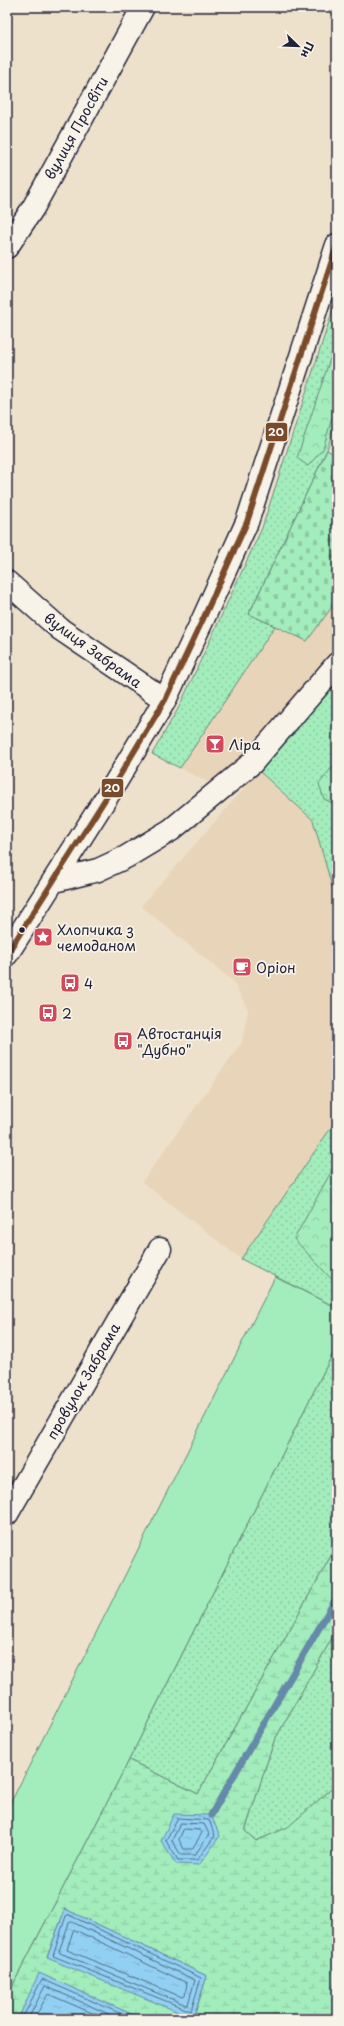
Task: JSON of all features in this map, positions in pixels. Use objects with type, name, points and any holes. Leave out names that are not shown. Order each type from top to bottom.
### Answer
[{"type":"main road","name":"вулиця Просвіти","points":[[7,247],[33,208],[143,7]]},
{"type":"main road","points":[[7,954],[111,790],[165,700],[247,522],[337,245]]},
{"type":"main road","name":"вулиця Забрама","points":[[7,582],[60,629],[165,700]]},
{"type":"main road","points":[[54,881],[98,870],[126,857],[171,830],[252,764],[337,664]]},
{"type":"main road","name":"провулок Забрама","points":[[7,1514],[160,1249]]},
{"type":"shaded area","points":[[337,600],[337,648],[246,756],[211,784],[180,768],[275,626],[307,641]]},
{"type":"shaded area","points":[[259,771],[313,820],[337,904],[337,1119],[241,1259],[142,1182],[242,1042],[248,1010],[233,981],[141,906]]},
{"type":"green space","points":[[337,297],[337,417],[327,450],[249,614],[275,626],[180,768],[152,754],[179,707],[262,528]]},
{"type":"green space","points":[[337,338],[337,400],[323,449],[308,466],[297,458]]},
{"type":"green space","points":[[327,450],[337,456],[337,600],[307,641],[249,614]]},
{"type":"green space","points":[[337,680],[337,904],[313,820],[259,771]]},
{"type":"green space","points":[[337,761],[337,805],[324,799],[319,784]]},
{"type":"green space","points":[[337,1119],[337,1308],[241,1259]]},
{"type":"green space","points":[[337,1161],[337,1285],[294,1239]]},
{"type":"green space","points":[[275,1277],[337,1308],[337,1345],[129,1760],[7,1996],[7,1810]]},
{"type":"green space","points":[[337,1345],[337,1545],[198,1794],[129,1760]]},
{"type":"green space","points":[[337,1545],[337,1629],[274,1741],[245,1831],[256,1841],[288,1827],[337,1784],[337,2019],[136,2019],[138,2017],[40,1974],[18,2019],[7,2019],[7,1996],[129,1760],[198,1794]],"holes":[[[65,1909],[207,1976],[194,2017],[47,1957]]]},
{"type":"green space","points":[[337,1629],[337,1784],[289,1827],[256,1841],[245,1831],[274,1741]]},
{"type":"water","points":[[174,1814],[211,1815],[220,1836],[199,1865],[176,1864],[161,1841]]},
{"type":"water","points":[[65,1909],[207,1976],[193,2018],[47,1958]]},
{"type":"water","points":[[39,1973],[138,2017],[136,2019],[18,2019]]},
{"type":"waterway","points":[[211,1815],[337,1597]]},
{"type":"transit line","name":"20","points":[[7,954],[111,790],[165,700],[204,617],[247,522],[337,245]]},
{"type":"place","name":"Ліра","points":[[215,744]]},
{"type":"place","name":"Хлопчика з чемоданом","points":[[43,937]]},
{"type":"place","name":"Оріон","points":[[242,967]]},
{"type":"place","name":"4","points":[[70,983]]},
{"type":"place","name":"2","points":[[48,1013]]},
{"type":"place","name":"Автостанція \"Дубно\"","points":[[123,1041]]}]
